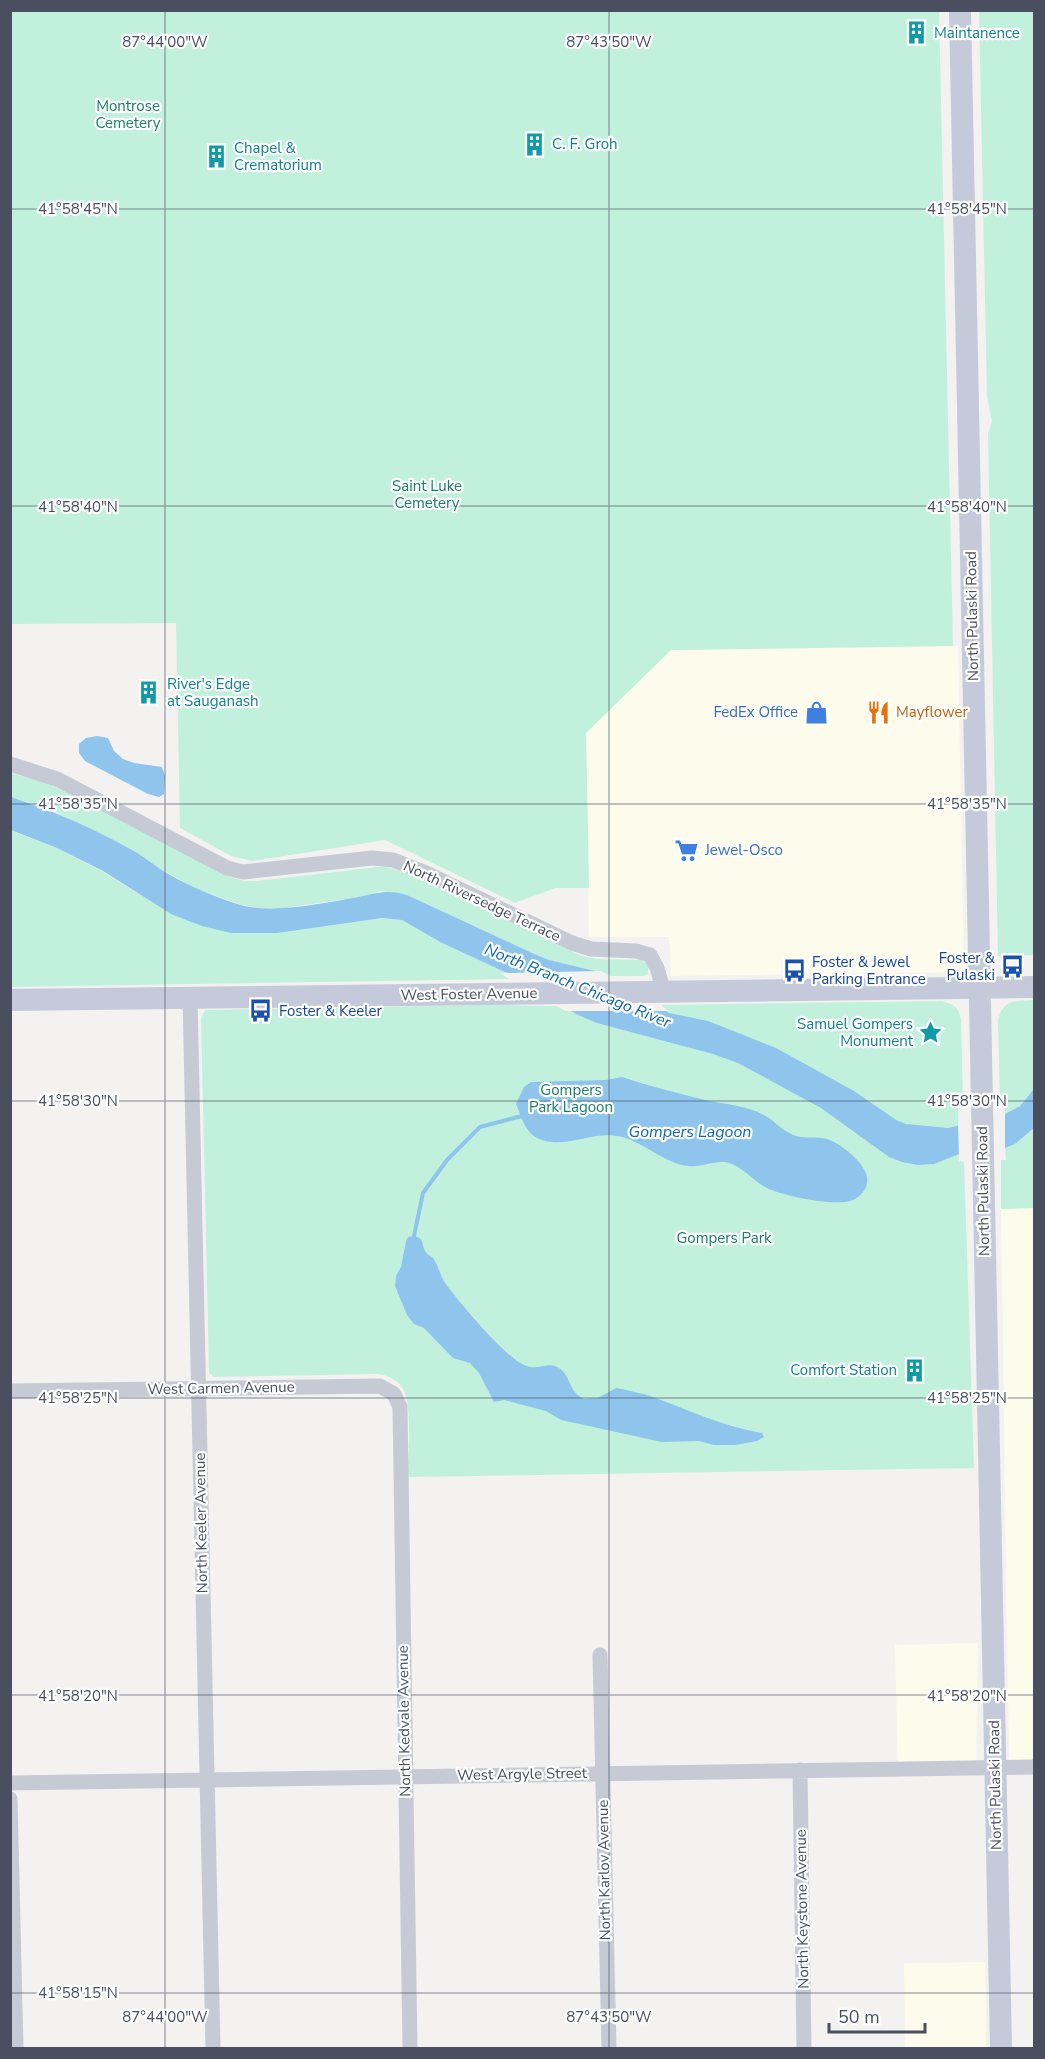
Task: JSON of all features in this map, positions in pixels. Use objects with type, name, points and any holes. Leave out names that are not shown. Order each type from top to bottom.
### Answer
[{"type":"main road","name":"North Pulaski Road","points":[[960,10],[1001,2049]]},
{"type":"main road","name":"West Foster Avenue","points":[[10,1000],[1035,987]]},
{"type":"street","name":"North Riversedge Terrace","points":[[10,764],[57,779],[227,868],[243,872],[372,858],[393,860],[426,873],[572,943],[591,949],[636,951],[650,955],[657,968],[664,992]]},
{"type":"street","name":"North Keeler Avenue","points":[[190,997],[213,2049]]},
{"type":"street","name":"West Carmen Avenue","points":[[10,1391],[380,1386],[394,1394]]},
{"type":"street","name":"North Kedvale Avenue","points":[[394,1394],[400,1407],[410,2049]]},
{"type":"street","name":"North Karlov Avenue","points":[[600,1655],[609,2049]]},
{"type":"street","name":"West Argyle Street","points":[[10,1783],[1035,1767]]},
{"type":"street","name":"North Keystone Avenue","points":[[800,1770],[804,2049]]},
{"type":"street","points":[[10,1799],[16,2049]]},
{"type":"shaded area","points":[[958,646],[964,972],[671,976],[669,937],[589,937],[586,733],[671,650]]},
{"type":"shaded area","points":[[1034,1208],[1034,1764],[1009,1764],[1001,1209]]},
{"type":"shaded area","points":[[978,1643],[976,1774],[898,1776],[895,1645]]},
{"type":"shaded area","points":[[985,1962],[986,2048],[905,2048],[904,1963]]},
{"type":"green space","name":"Saint Luke Cemetery","points":[[10,11],[939,11],[953,646],[671,650],[586,733],[589,888],[555,888],[515,903],[385,840],[253,861],[231,856],[180,828],[176,623],[11,624]]},
{"type":"green space","points":[[979,11],[1034,11],[1034,955],[998,956],[988,434],[992,421],[987,396]]},
{"type":"green space","points":[[10,773],[47,783],[243,881],[386,867],[407,873],[582,956],[597,959],[641,960],[648,964],[648,974],[610,976],[601,971],[549,960],[407,895],[381,891],[360,897],[284,908],[242,905],[197,889],[56,812],[11,797]]},
{"type":"green space","points":[[10,830],[57,848],[103,872],[171,914],[358,921],[382,918],[402,920],[442,943],[507,973],[500,973],[509,979],[11,987]]},
{"type":"green space","points":[[1034,1000],[1034,1089],[1020,1106],[1005,1114],[1004,1101],[1000,1101],[998,1021],[1006,1005],[1016,1001]]},
{"type":"green space","name":"Gompers Park","points":[[942,1001],[955,1007],[961,1019],[963,1101],[958,1102],[959,1161],[964,1162],[974,1468],[408,1477],[408,1404],[402,1387],[391,1378],[377,1374],[214,1377],[209,1373],[201,1018],[205,1010],[491,1005],[556,1006],[566,1011],[668,1011],[661,1005]]},
{"type":"green space","points":[[1034,1128],[1034,1208],[1001,1209],[1001,1160],[1006,1160],[1005,1148],[1015,1144]]},
{"type":"water","points":[[97,736],[108,738],[114,751],[123,759],[162,767],[165,776],[164,794],[159,797],[148,794],[85,761],[79,753],[79,744],[86,738]]},
{"type":"water","name":"North Branch Chicago River","points":[[11,797],[88,827],[137,853],[178,879],[214,896],[241,905],[283,908],[315,905],[382,892],[407,895],[549,960],[595,971],[669,1013],[708,1021],[776,1048],[854,1091],[896,1120],[906,1124],[948,1128],[1005,1114],[1020,1106],[1034,1089],[1034,1128],[1015,1144],[1005,1148],[959,1154],[934,1164],[918,1165],[902,1162],[889,1157],[821,1108],[738,1063],[713,1054],[597,1023],[578,1015],[507,973],[442,943],[402,920],[382,918],[277,933],[231,933],[202,926],[171,914],[103,871],[57,848],[11,830]]},
{"type":"water","name":"Gompers Lagoon","points":[[622,1077],[749,1109],[766,1116],[796,1136],[833,1141],[847,1150],[860,1163],[867,1177],[865,1189],[859,1197],[850,1201],[820,1201],[795,1197],[773,1190],[727,1162],[694,1166],[679,1164],[622,1137],[611,1135],[558,1142],[547,1141],[529,1132],[516,1104],[524,1087],[531,1082],[606,1080]]},
{"type":"water","points":[[414,1236],[421,1240],[426,1252],[435,1261],[445,1283],[471,1315],[505,1351],[524,1365],[534,1367],[551,1365],[559,1368],[566,1375],[575,1392],[584,1399],[598,1398],[616,1388],[649,1396],[720,1422],[762,1433],[764,1437],[757,1441],[735,1445],[714,1445],[699,1441],[662,1442],[561,1420],[546,1411],[504,1400],[494,1402],[479,1373],[470,1363],[453,1358],[424,1328],[414,1324],[407,1315],[395,1286],[406,1241],[408,1237]]},
{"type":"pier","points":[[600,971],[669,1011],[566,1011],[502,973]]},
{"type":"pier","points":[[1005,1111],[1005,1151],[975,1152],[959,1158],[958,1123]]},
{"type":"waterway","points":[[414,1236],[423,1193],[447,1160],[480,1127],[522,1116]]},
{"type":"place","name":"Maintanence","points":[[916,33]]},
{"type":"place","name":"C. F. Groh","points":[[534,144]]},
{"type":"place","name":"Chapel & Crematorium","points":[[216,157]]},
{"type":"place","name":"River's Edge at Sauganash","points":[[149,693]]},
{"type":"place","name":"FedEx Office","points":[[816,712]]},
{"type":"place","name":"Mayflower","points":[[878,712]]},
{"type":"place","name":"Jewel-Osco","points":[[687,850]]},
{"type":"place","name":"Foster & Pulaski","points":[[1013,967]]},
{"type":"place","name":"Foster & Jewel Parking Entrance","points":[[794,971]]},
{"type":"place","name":"Foster & Keeler","points":[[261,1011]]},
{"type":"place","name":"Samuel Gompers Monument","points":[[931,1033]]},
{"type":"place","name":"Comfort Station","points":[[915,1370]]},
{"type":"park label","name":"Montrose Cemetery","points":[[128,114]]},
{"type":"park label","name":"Gompers Park Lagoon","points":[[571,1098]]}]
